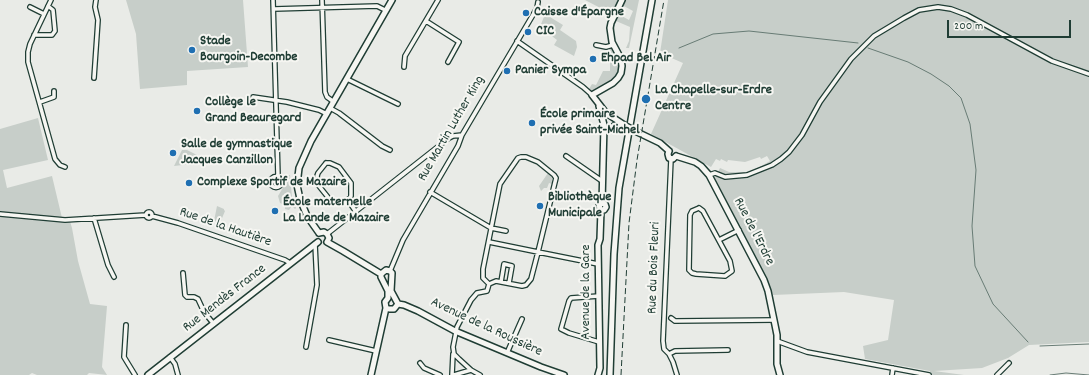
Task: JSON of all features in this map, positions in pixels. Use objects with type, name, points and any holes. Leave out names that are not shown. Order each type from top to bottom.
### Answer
[{"type":"street","points":[[51,0],[34,35],[28,52],[28,62],[55,159],[60,165],[65,167]]},
{"type":"street","points":[[94,78],[98,20],[96,0]]},
{"type":"street","points":[[274,0],[278,176]]},
{"type":"street","points":[[322,0],[325,92],[327,97],[334,102]]},
{"type":"street","points":[[319,233],[307,216],[303,206],[299,192],[299,168],[303,157],[330,108],[392,0]]},
{"type":"street","points":[[404,67],[405,56],[438,0]]},
{"type":"street","points":[[592,95],[613,83],[620,75],[622,63],[613,45],[610,35],[610,25],[622,0]]},
{"type":"street","points":[[610,375],[614,254],[619,188],[652,0]]},
{"type":"street","name":"Rue Martin Luther King","points":[[391,298],[393,275],[390,271],[403,240],[458,146],[462,135],[537,8],[538,1]]},
{"type":"street","points":[[34,35],[52,35],[55,31],[53,10],[48,6]]},
{"type":"street","points":[[274,9],[378,6],[385,10]]},
{"type":"street","points":[[30,7],[44,14]]},
{"type":"street","points":[[709,175],[715,173],[726,176],[747,175],[772,165],[781,159],[789,152],[802,135],[820,102],[850,58],[879,33],[919,10],[938,7],[951,9],[962,13],[1052,61],[1089,74]]},
{"type":"street","points":[[426,21],[459,42],[448,62]]},
{"type":"street","points":[[517,41],[583,87],[592,95],[612,119],[660,143],[669,152],[668,155],[673,159],[676,156],[674,151],[669,152]]},
{"type":"street","points":[[596,45],[606,47],[613,45]]},
{"type":"street","points":[[347,79],[398,104]]},
{"type":"street","points":[[40,102],[54,97],[54,91]]},
{"type":"street","points":[[252,97],[276,100],[319,110],[327,114]]},
{"type":"street","points":[[600,106],[605,126],[611,129],[614,126],[624,126]]},
{"type":"street","points":[[330,108],[339,113],[382,146],[390,150]]},
{"type":"street","points":[[605,126],[605,119],[612,119]]},
{"type":"street","points":[[612,119],[614,126]]},
{"type":"street","name":"Avenue de la Gare","points":[[598,375],[600,368],[598,245],[600,239],[601,210],[605,209],[606,207],[605,204],[602,203],[603,136],[605,126]]},
{"type":"street","points":[[327,234],[449,138],[462,135]]},
{"type":"street","points":[[566,156],[602,181]]},
{"type":"street","name":"Rue de l'Erdre","points":[[676,156],[695,162],[709,175],[764,280],[768,291],[774,320],[777,341],[777,364],[780,375]]},
{"type":"street","points":[[526,157],[532,159],[556,178],[530,282],[522,286],[496,281],[489,284],[483,278],[483,269],[489,242],[490,228],[501,180],[518,158],[526,157]]},
{"type":"street","name":"Rue du Bois Fleuri","points":[[671,158],[663,340],[664,349],[669,354],[673,362],[676,375]]},
{"type":"street","points":[[326,163],[339,167],[351,183],[351,196],[348,200],[336,203],[331,201],[319,186],[317,176],[326,163]]},
{"type":"street","points":[[430,192],[490,228],[506,231]]},
{"type":"street","points":[[348,200],[356,212]]},
{"type":"street","points":[[699,208],[703,211],[719,240],[732,266],[732,271],[725,276],[692,273],[688,267],[690,215],[692,211],[699,208]]},
{"type":"street","name":"Rue de la Hautière","points":[[94,218],[146,215],[148,212],[151,213],[152,216],[178,222],[290,263]]},
{"type":"street","points":[[0,214],[65,220],[94,218],[108,265],[114,278]]},
{"type":"street","points":[[719,240],[739,230]]},
{"type":"street","points":[[319,233],[322,232],[327,234]]},
{"type":"street","points":[[306,347],[318,285],[316,238],[319,233]]},
{"type":"street","points":[[316,243],[322,245],[327,242],[329,239],[327,234]]},
{"type":"street","points":[[327,242],[381,274],[391,298],[396,299],[398,304],[394,309],[386,308]]},
{"type":"street","points":[[489,242],[598,264]]},
{"type":"street","name":"Rue Mendès France","points":[[148,375],[316,243]]},
{"type":"street","points":[[501,282],[504,264],[512,266],[509,284]]},
{"type":"street","points":[[381,274],[384,271],[390,271]]},
{"type":"street","points":[[183,273],[185,295],[187,297],[194,297],[198,299],[204,312],[213,323]]},
{"type":"street","points":[[471,370],[453,375],[453,347],[455,331],[471,300],[477,293],[487,291],[489,284]]},
{"type":"street","points":[[599,296],[571,298],[561,329],[568,333],[599,342]]},
{"type":"street","points":[[371,375],[386,308],[385,302],[391,298]]},
{"type":"street","name":"Avenue de la Roussière","points":[[398,304],[418,310],[455,331],[564,375]]},
{"type":"street","points":[[671,318],[675,321],[774,320]]},
{"type":"street","points":[[507,353],[522,319]]},
{"type":"street","points":[[126,325],[124,357],[135,375]]},
{"type":"street","points":[[330,340],[376,351]]},
{"type":"street","points":[[777,341],[807,352],[929,375]]},
{"type":"street","points":[[669,354],[675,351],[728,350]]},
{"type":"street","points":[[454,354],[471,370],[480,375]]},
{"type":"street","points":[[170,357],[175,364],[178,375]]},
{"type":"street","points":[[420,363],[424,368],[440,375]]},
{"type":"street","points":[[997,375],[1009,363]]},
{"type":"street","points":[[892,375],[893,368]]},
{"type":"shaded area","name":"Stade Bourgoin-Decombe","points":[[126,0],[243,0],[248,67],[187,71],[187,85],[140,89],[136,34]]},
{"type":"shaded area","points":[[585,0],[620,0],[612,14]]},
{"type":"shaded area","points":[[626,0],[639,0],[629,48],[626,48],[629,41],[630,27],[616,21],[613,33],[613,28],[618,14],[629,20],[633,11],[622,5]]},
{"type":"shaded area","points":[[668,0],[1089,0],[1089,342],[1029,345],[1008,358],[982,368],[934,371],[964,375],[929,375],[930,371],[865,359],[863,346],[888,340],[894,300],[844,292],[773,295],[767,280],[715,178],[720,168],[729,172],[748,172],[756,169],[770,161],[767,156],[761,159],[760,157],[745,162],[728,160],[727,162],[721,159],[720,161],[716,159],[711,167],[651,134],[683,63],[660,53]]},
{"type":"shaded area","points":[[545,14],[563,25],[560,30],[576,41],[577,47],[574,56],[554,45],[557,40],[540,27]]},
{"type":"shaded area","points":[[610,48],[612,48],[618,60],[619,70],[609,83],[592,91],[589,89],[592,84],[596,85],[603,71],[610,71]]},
{"type":"shaded area","points":[[38,118],[48,160],[3,170],[7,188],[52,176],[62,218],[69,218],[72,228],[78,261],[90,304],[107,306],[102,367],[107,375],[89,373],[87,375],[37,375],[32,373],[29,375],[0,375],[0,129]]},
{"type":"shaded area","points":[[182,150],[187,150],[203,158],[200,163],[174,166]]},
{"type":"shaded area","points":[[548,173],[552,178],[552,184],[549,183],[547,188],[544,188],[541,191],[539,186]]},
{"type":"shaded area","points":[[287,175],[290,175],[292,197],[296,208],[295,209],[292,206],[289,210],[285,209],[285,205],[280,203],[278,196],[287,181]]},
{"type":"shaded area","points":[[217,206],[225,211],[220,223],[214,221]]},
{"type":"waterway","points":[[679,48],[713,34],[749,31],[858,43]]},
{"type":"waterway","points":[[868,48],[908,62],[931,74],[949,86],[961,98],[970,124],[976,170],[972,226],[975,266],[993,304],[1028,342]]},
{"type":"waterway","points":[[1040,346],[1089,344]]},
{"type":"waterway","points":[[1050,375],[1066,373],[1089,375]]},
{"type":"railway","points":[[621,375],[629,223],[637,160],[664,0]]},
{"type":"place","name":"Caisse d'Épargne","points":[[526,13]]},
{"type":"place","name":"CIC","points":[[528,32]]},
{"type":"place","name":"Stade Bourgoin-Decombe","points":[[192,50]]},
{"type":"place","name":"Ehpad Bel Air","points":[[593,59]]},
{"type":"place","name":"Panier Sympa","points":[[507,71]]},
{"type":"place","name":"La Chapelle-sur-Erdre Centre","points":[[646,99]]},
{"type":"place","name":"Collège le Grand Beauregard","points":[[197,111]]},
{"type":"place","name":"École primaire privée Saint-Michel","points":[[532,123]]},
{"type":"place","name":"Salle de gymnastique Jacques Canzillon","points":[[173,153]]},
{"type":"place","name":"Complexe Sportif de Mazaire","points":[[189,183]]},
{"type":"place","name":"Bibliothèque Municipale","points":[[540,206]]},
{"type":"place","name":"École maternelle La Lande de Mazaire","points":[[275,211]]}]
